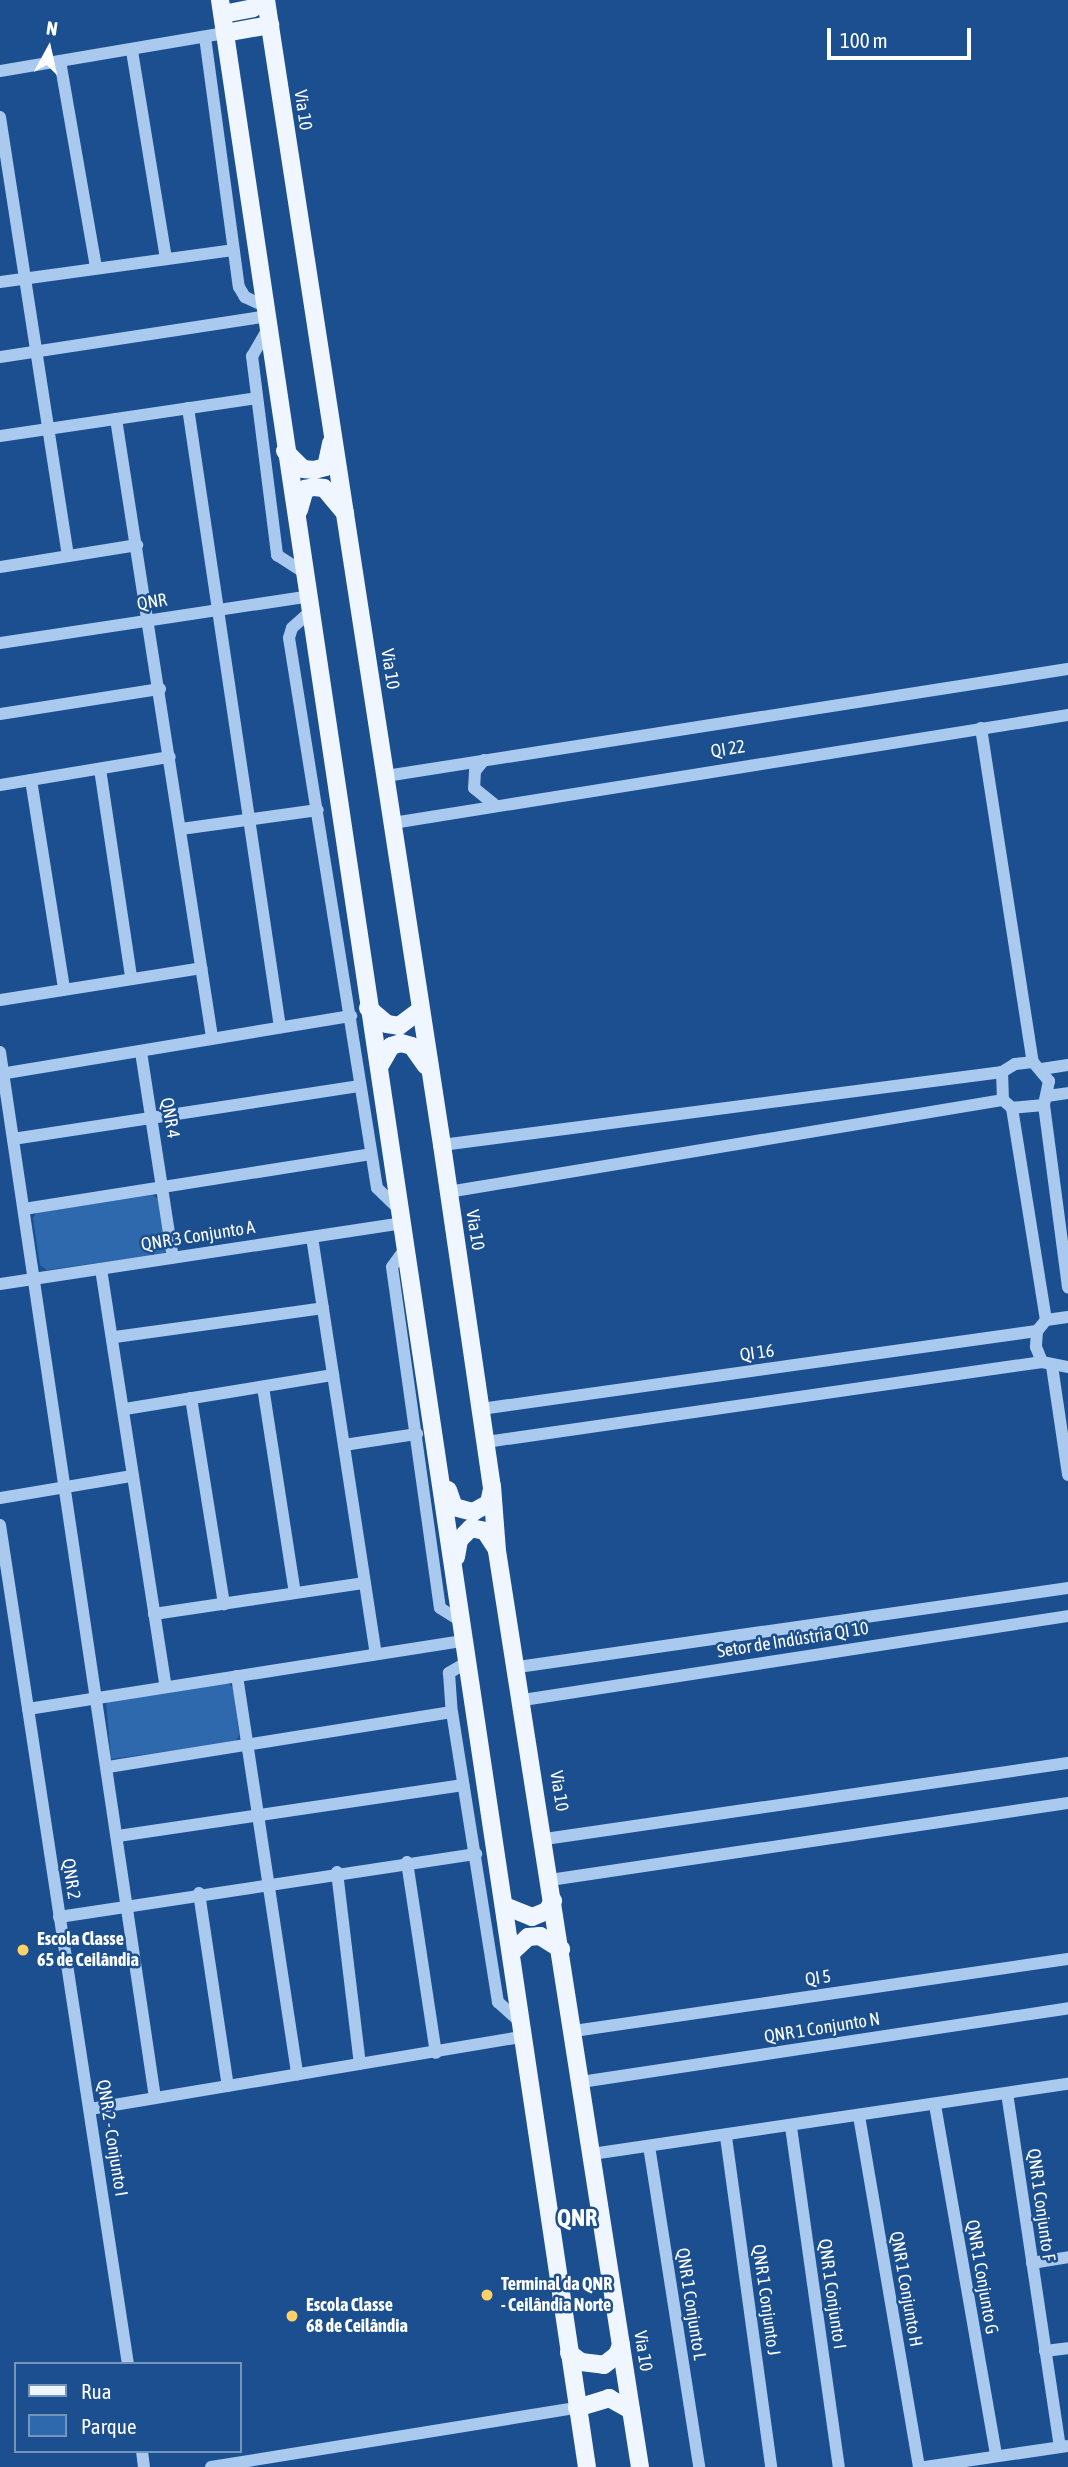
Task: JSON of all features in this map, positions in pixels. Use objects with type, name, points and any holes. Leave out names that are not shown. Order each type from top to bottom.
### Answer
[{"type":"main road","points":[[264,0],[253,8],[221,7],[587,2467]]},
{"type":"main road","name":"Via 10","points":[[264,0],[386,776],[486,1442],[497,1551],[545,1839],[640,2467]]},
{"type":"main road","points":[[225,33],[270,25]]},
{"type":"main road","points":[[285,451],[303,469],[326,467],[333,434]]},
{"type":"main road","points":[[298,519],[304,489],[314,487],[324,488],[345,513]]},
{"type":"main road","points":[[368,1007],[387,1024],[399,1026],[420,1010]]},
{"type":"main road","points":[[379,1068],[391,1046],[401,1043],[412,1046],[430,1073]]},
{"type":"main road","points":[[438,1457],[459,1510],[482,1508],[489,1503],[492,1486]]},
{"type":"main road","points":[[454,1566],[459,1540],[471,1528],[489,1535],[497,1551]]},
{"type":"main road","points":[[505,1906],[533,1917],[547,1910],[553,1901]]},
{"type":"main road","points":[[512,1952],[519,1943],[540,1936],[561,1949]]},
{"type":"main road","points":[[569,2353],[581,2362],[604,2365],[621,2345]]},
{"type":"main road","points":[[577,2408],[609,2398],[631,2410]]},
{"type":"street","points":[[0,71],[132,51],[225,33]]},
{"type":"street","points":[[205,37],[239,287],[268,317]]},
{"type":"street","points":[[132,51],[166,258]]},
{"type":"street","points":[[60,61],[96,268]]},
{"type":"street","points":[[0,117],[68,556]]},
{"type":"street","points":[[0,282],[233,250]]},
{"type":"street","points":[[0,357],[268,317]]},
{"type":"street","points":[[268,317],[252,356],[277,555],[306,574]]},
{"type":"street","points":[[0,436],[256,398]]},
{"type":"street","points":[[188,408],[279,1027]]},
{"type":"street","points":[[116,419],[150,620],[212,1037]]},
{"type":"street","points":[[0,567],[137,545]]},
{"type":"street","points":[[311,603],[292,628],[289,638],[377,1188],[400,1216]]},
{"type":"street","name":"QNR","points":[[0,643],[217,610],[311,603]]},
{"type":"street","points":[[386,776],[1068,669]]},
{"type":"street","points":[[0,714],[160,689]]},
{"type":"street","name":"QI 22","points":[[393,823],[1068,715]]},
{"type":"street","points":[[981,728],[1038,1066],[1049,1081],[1045,1100],[1068,1287]]},
{"type":"street","points":[[0,785],[170,757]]},
{"type":"street","points":[[484,761],[475,771],[474,788],[495,805]]},
{"type":"street","points":[[100,769],[131,977]]},
{"type":"street","points":[[31,780],[64,989]]},
{"type":"street","points":[[181,829],[318,810]]},
{"type":"street","points":[[0,1000],[131,977],[201,968]]},
{"type":"street","points":[[2,1073],[351,1016]]},
{"type":"street","points":[[0,1052],[155,2098]]},
{"type":"street","name":"QNR 4","points":[[141,1052],[173,1258]]},
{"type":"street","points":[[442,1145],[1002,1072],[1015,1064],[1068,1065]]},
{"type":"street","points":[[1002,1072],[1042,1326],[1036,1347],[1047,1364],[1068,1475]]},
{"type":"street","points":[[13,1139],[153,1121],[360,1086]]},
{"type":"street","points":[[448,1192],[1045,1100],[1068,1093]]},
{"type":"street","points":[[24,1209],[372,1154]]},
{"type":"street","name":"QNR 3 Conjunto A","points":[[0,1284],[312,1237],[400,1216]]},
{"type":"street","points":[[312,1237],[376,1653]]},
{"type":"street","points":[[405,1249],[392,1267],[440,1608],[459,1620]]},
{"type":"street","points":[[101,1269],[115,1337],[132,1476],[166,1687]]},
{"type":"street","points":[[115,1337],[323,1308]]},
{"type":"street","name":"QI 16","points":[[481,1409],[1042,1326],[1068,1317]]},
{"type":"street","points":[[486,1442],[1047,1364],[1068,1367]]},
{"type":"street","points":[[125,1409],[333,1375]]},
{"type":"street","points":[[263,1387],[295,1594]]},
{"type":"street","points":[[191,1398],[224,1604]]},
{"type":"street","points":[[344,1445],[416,1434]]},
{"type":"street","points":[[0,1498],[132,1476]]},
{"type":"street","name":"QNR 2","points":[[0,1525],[59,1917],[268,1882],[476,1854]]},
{"type":"street","points":[[154,1614],[365,1583]]},
{"type":"street","points":[[518,1667],[1068,1588]]},
{"type":"street","name":"Setor de Indústria QI 10","points":[[523,1699],[1068,1616]]},
{"type":"street","points":[[28,1709],[463,1641]]},
{"type":"street","points":[[90,2109],[436,2053],[521,2029],[498,2002],[452,1712],[449,1673],[466,1663]]},
{"type":"street","points":[[237,1676],[297,2075]]},
{"type":"street","points":[[108,1767],[452,1712]]},
{"type":"street","points":[[545,1839],[1068,1763]]},
{"type":"street","points":[[117,1836],[463,1785]]},
{"type":"street","points":[[550,1880],[1068,1803]]},
{"type":"street","points":[[407,1862],[436,2053]]},
{"type":"street","points":[[337,1872],[360,2064]]},
{"type":"street","points":[[199,1894],[228,2086]]},
{"type":"street","name":"QNR 2 - Conjunto I","points":[[59,1917],[128,2362]]},
{"type":"street","name":"QI 5","points":[[574,2031],[1068,1959]]},
{"type":"street","name":"QNR 1 Conjunto N","points":[[581,2082],[1068,2008]]},
{"type":"street","points":[[592,2154],[726,2137],[1068,2084]]},
{"type":"street","name":"QNR 1 Conjunto F","points":[[1007,2094],[1045,2351],[1064,2446]]},
{"type":"street","name":"QNR 1 Conjunto G","points":[[935,2105],[996,2456]]},
{"type":"street","name":"QNR 1 Conjunto H","points":[[859,2116],[919,2467]]},
{"type":"street","name":"QNR 1 Conjunto I","points":[[791,2127],[839,2467]]},
{"type":"street","name":"QNR 1 Conjunto J","points":[[726,2137],[771,2467]]},
{"type":"street","name":"QNR 1 Conjunto L","points":[[649,2146],[699,2467]]},
{"type":"street","points":[[1032,2263],[1068,2257]]},
{"type":"street","points":[[1045,2351],[1068,2348]]},
{"type":"street","points":[[211,2467],[260,2456],[577,2408]]},
{"type":"street","points":[[925,2467],[1064,2446]]},
{"type":"green space","points":[[152,1195],[160,1200],[167,1249],[163,1254],[47,1270],[40,1265],[33,1218],[36,1213]]},
{"type":"green space","points":[[227,1683],[233,1687],[239,1736],[235,1742],[111,1759],[106,1701]]},
{"type":"place","name":"Escola Classe 65 de Ceilândia","points":[[23,1950]]},
{"type":"place","name":"Terminal da QNR - Ceilândia Norte","points":[[487,2295]]},
{"type":"place","name":"Escola Classe 68 de Ceilândia","points":[[292,2316]]},
{"type":"district","name":"QNR","points":[[577,2218]]}]
